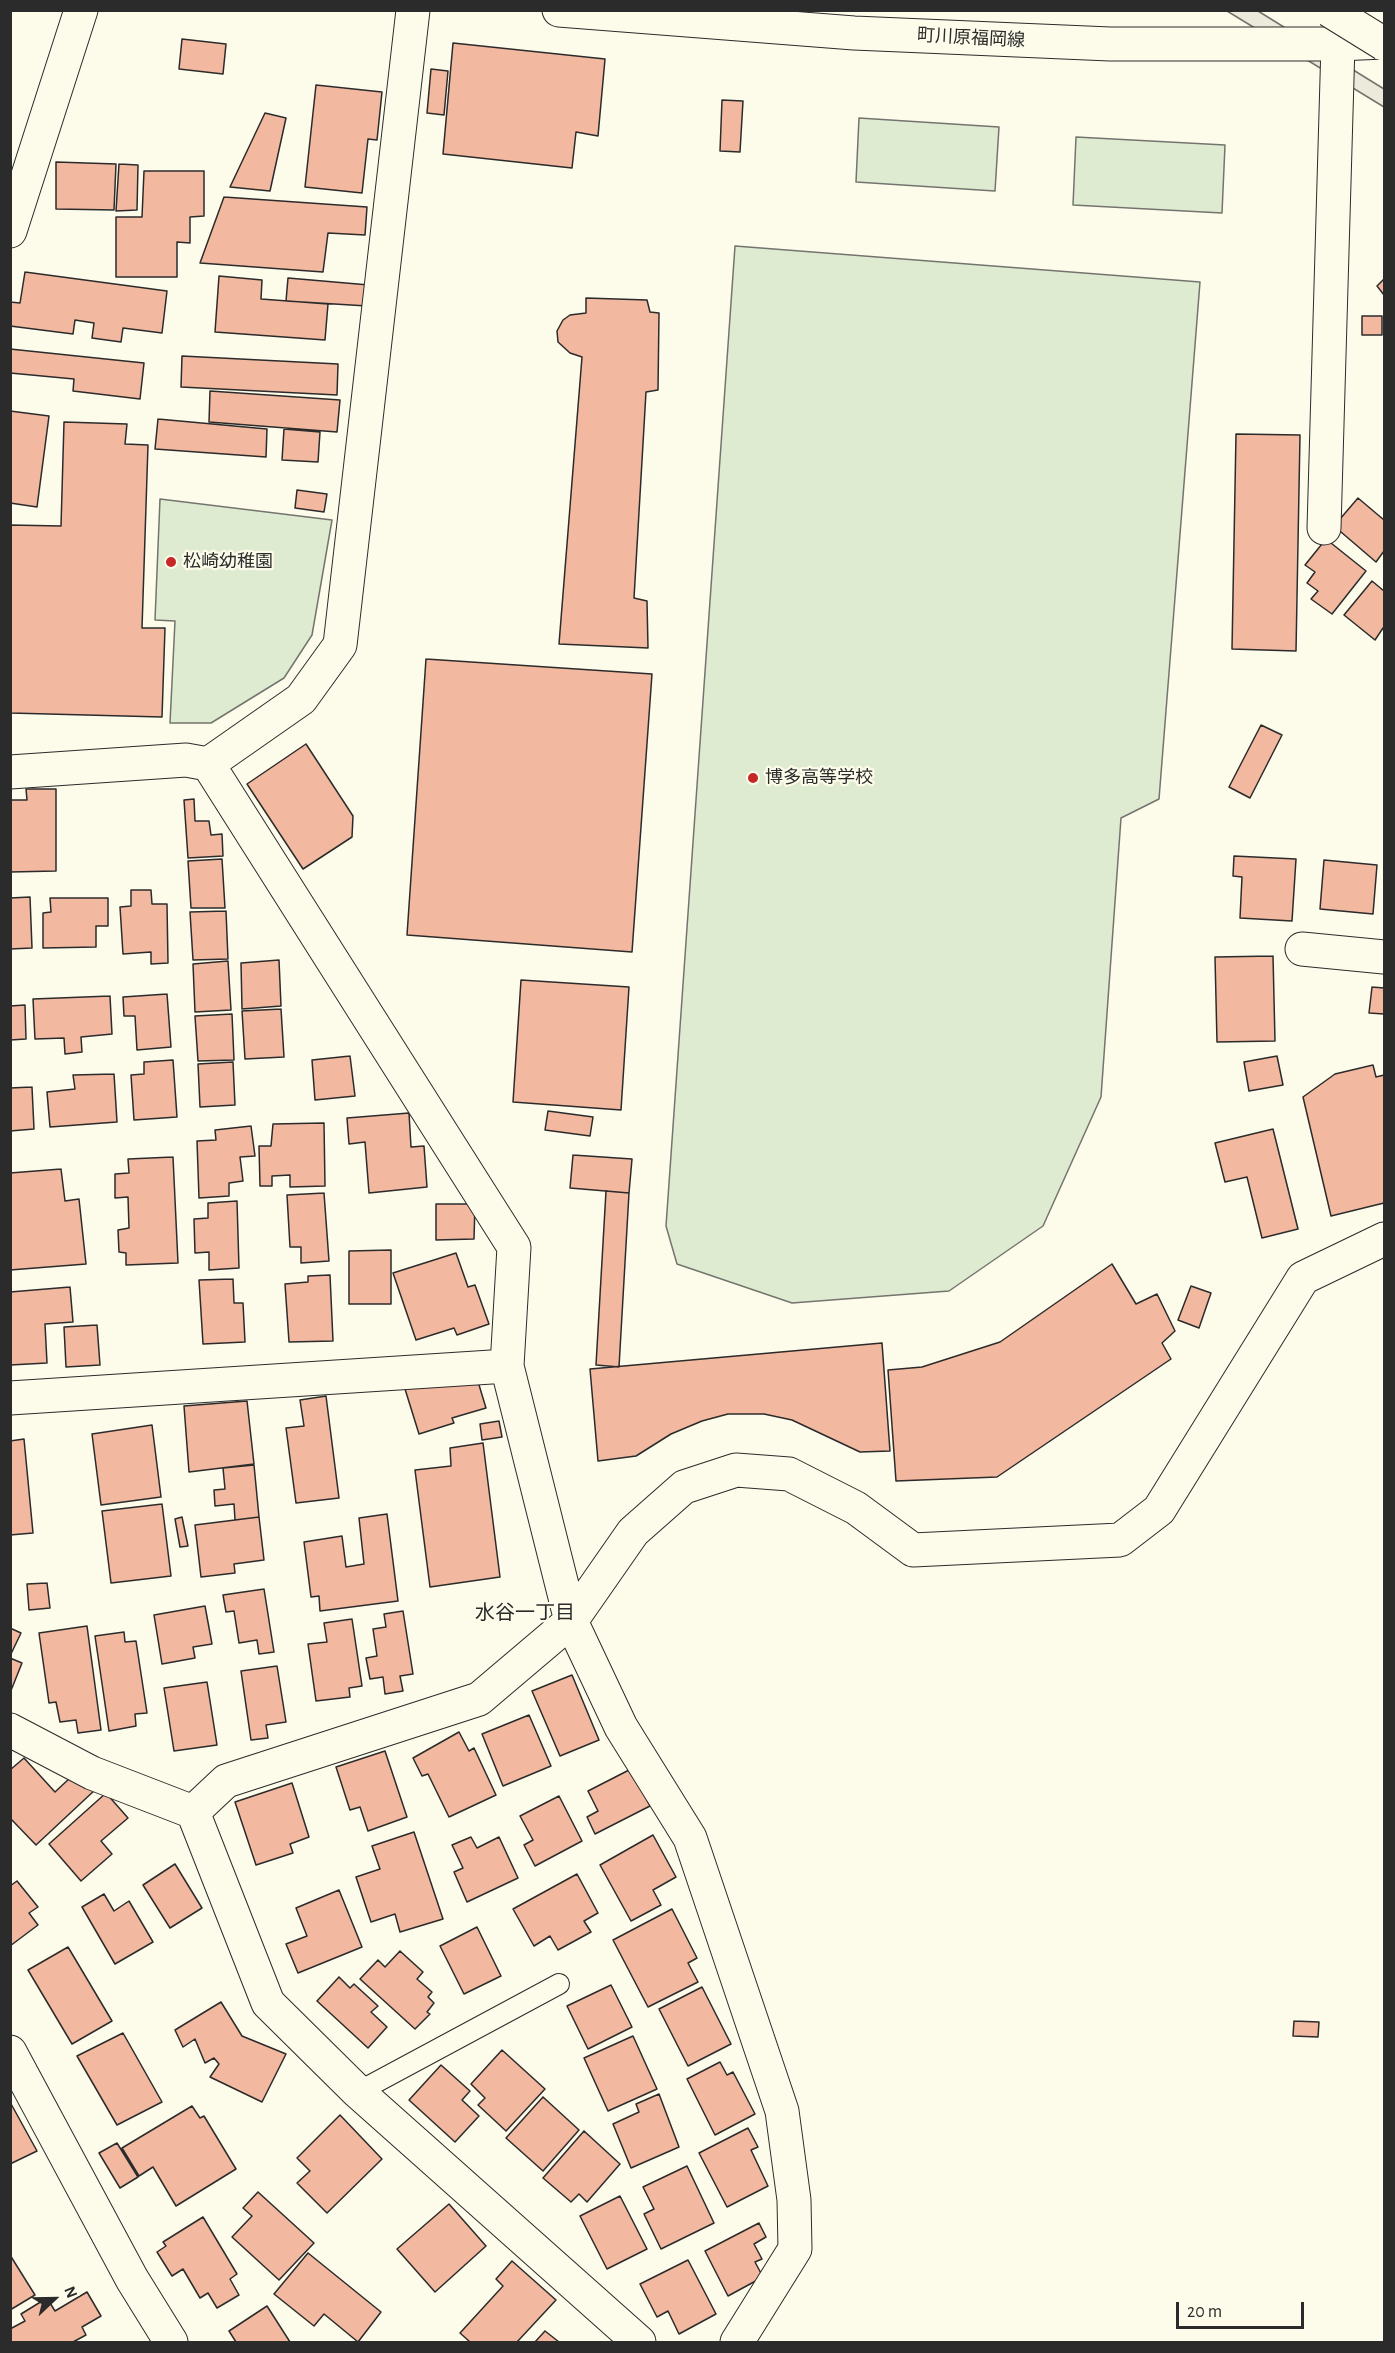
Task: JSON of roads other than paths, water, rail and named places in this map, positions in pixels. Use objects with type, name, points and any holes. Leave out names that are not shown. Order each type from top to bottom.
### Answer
[{"type":"main road","points":[[10,231],[81,10]]},
{"type":"main road","points":[[10,772],[186,760],[208,764],[301,699],[340,645],[413,10]]},
{"type":"main road","name":"町川原福岡線","points":[[559,10],[854,33],[1110,44],[1338,45],[1384,43]]},
{"type":"main road","points":[[1329,10],[1384,43]]},
{"type":"main road","points":[[1324,528],[1338,45]]},
{"type":"main road","points":[[208,764],[514,1247],[507,1366],[571,1621],[621,1727],[690,1838],[782,2111],[794,2200],[795,2249],[736,2343]]},
{"type":"main road","points":[[1302,949],[1384,957]]},
{"type":"main road","points":[[193,1812],[226,1780],[479,1699],[571,1621],[633,1532],[684,1487],[736,1470],[789,1474],[856,1508],[913,1550],[1120,1539],[1160,1510],[1303,1278],[1384,1239]]},
{"type":"main road","points":[[10,1398],[507,1366]]},
{"type":"main road","points":[[10,1730],[92,1773],[193,1812],[268,2003],[358,2092],[639,2343]]},
{"type":"main road","points":[[10,2052],[132,2279],[171,2343]]},
{"type":"lane","points":[[358,2092],[559,1984]]},
{"type":"place","name":"松崎幼稚園","points":[[171,562]]},
{"type":"place","name":"博多高等学校","points":[[753,778]]},
{"type":"district","name":"水谷一丁目","points":[[525,1613]]}]
